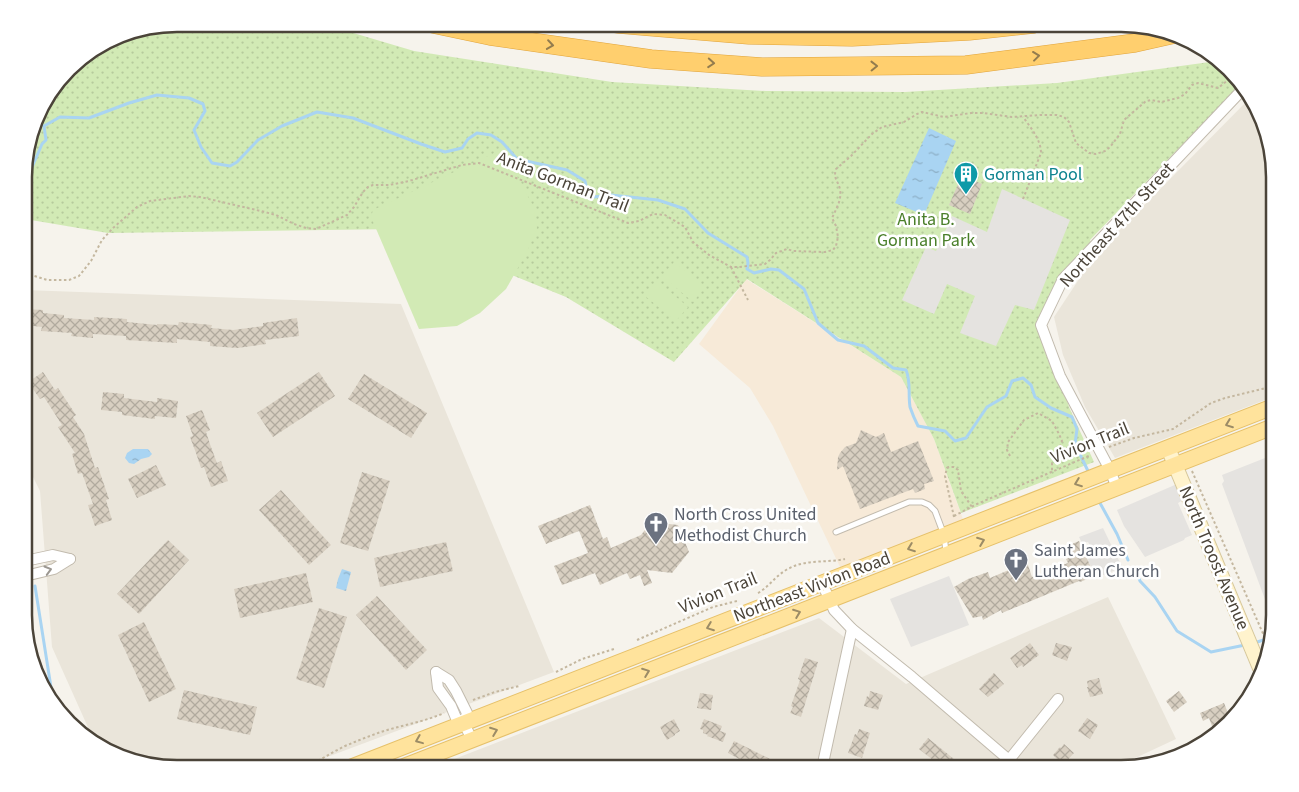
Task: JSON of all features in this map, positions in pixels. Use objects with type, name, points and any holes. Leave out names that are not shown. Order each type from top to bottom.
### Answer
[{"type":"highway","points":[[471,32],[651,59],[762,67],[966,65],[1135,43],[1160,37]]},
{"type":"highway","points":[[713,32],[749,35],[852,37],[950,32]]},
{"type":"main road","name":"Northeast Vivion Road","points":[[370,760],[1266,410]]},
{"type":"main road","name":"Northeast Vivion Road","points":[[421,760],[1117,488],[1182,465],[1266,430]]},
{"type":"main road","points":[[557,707],[564,696],[569,682]]},
{"type":"street","name":"Northeast 47th Street","points":[[1117,488],[1110,470],[1096,453],[1060,376],[1041,325],[1063,279],[1239,93]]},
{"type":"street","name":"North Troost Avenue","points":[[1168,448],[1182,465],[1258,663]]},
{"type":"street","points":[[32,559],[52,555],[70,559],[54,569],[32,574]]},
{"type":"street","points":[[822,583],[834,610],[852,629],[912,677],[1007,759]]},
{"type":"street","points":[[824,759],[852,629]]},
{"type":"street","points":[[464,722],[467,713],[463,704],[449,680],[436,672],[438,688],[456,718],[464,722],[472,740]]},
{"type":"street","points":[[1016,759],[1058,699]]},
{"type":"lane","points":[[836,532],[909,502],[922,502],[929,505],[935,511],[944,535],[946,555]]},
{"type":"path","name":"Anita Gorman Trail","points":[[32,275],[47,280],[69,280],[79,276],[91,261],[102,240],[113,228],[137,207],[150,201],[200,196],[276,215],[300,226],[316,229],[347,215],[368,187],[409,181],[462,165],[479,163],[628,223],[639,221],[653,214],[665,215],[685,227],[693,242],[709,255],[731,267],[765,264],[776,253],[787,249],[793,251],[825,252],[832,250],[836,246],[838,237],[832,218],[840,202],[840,190],[835,178],[836,169],[872,134],[882,127],[904,122],[922,112],[944,117],[977,113],[1012,117],[1057,115],[1064,117],[1069,122],[1076,143],[1089,153],[1096,154],[1106,151],[1110,147],[1120,134],[1124,120],[1146,101],[1161,102],[1178,98],[1186,94],[1192,85],[1198,83],[1218,88],[1228,80]]},
{"type":"path","points":[[1023,198],[1041,153],[1041,146],[1024,117]]},
{"type":"path","points":[[731,267],[748,300]]},
{"type":"path","name":"Vivion Trail","points":[[972,507],[961,492],[958,470],[954,467],[947,468],[945,476],[954,517],[1074,461],[1134,438],[1173,429],[1211,403],[1266,388]]},
{"type":"path","points":[[1010,456],[1007,450],[1008,442],[1024,420],[1038,413],[1052,421],[1062,441],[1052,463],[1052,471]]},
{"type":"path","points":[[1182,465],[1264,637]]},
{"type":"path","name":"Vivion Trail","points":[[755,594],[764,590],[788,569],[808,563],[847,558]]},
{"type":"path","name":"Vivion Trail","points":[[631,643],[713,607],[740,601]]},
{"type":"path","points":[[556,672],[582,659],[617,648]]},
{"type":"path","points":[[463,704],[523,685]]},
{"type":"path","points":[[320,760],[362,739],[410,723],[434,718],[452,710]]},
{"type":"shaded area","points":[[1245,103],[1262,140],[1266,168],[1266,399],[1115,458],[1085,407],[1063,355],[1054,317],[1095,255]]},
{"type":"shaded area","points":[[1002,189],[1070,220],[1034,310],[1015,305],[996,346],[960,333],[975,296],[947,284],[934,314],[902,300],[926,247],[936,251],[952,216],[987,232]]},
{"type":"shaded area","points":[[746,279],[901,377],[934,439],[964,522],[841,569],[773,426],[750,388],[699,344]]},
{"type":"shaded area","points":[[32,290],[401,304],[554,672],[320,760],[178,760],[140,755],[105,740],[88,728],[52,647],[40,491],[32,475]]},
{"type":"shaded area","points":[[1266,458],[1266,602],[1222,484],[1224,481],[1222,475]]},
{"type":"shaded area","points":[[1177,484],[1183,500],[1178,503],[1192,535],[1145,557],[1124,526],[1117,510]]},
{"type":"shaded area","points":[[1103,528],[1123,567],[1096,578],[1085,553],[1092,549],[1088,542],[1082,543],[1079,537]]},
{"type":"shaded area","points":[[949,576],[969,625],[911,647],[890,599]]},
{"type":"shaded area","points":[[1108,597],[1176,739],[1131,759],[452,760],[819,618],[906,684]]},
{"type":"green space","name":"Anita B. Gorman Park","points":[[178,32],[350,32],[414,51],[612,82],[766,91],[905,92],[1057,83],[1209,62],[1224,75],[1236,89],[1090,240],[1093,247],[1063,279],[1041,324],[1069,407],[1094,462],[961,513],[934,439],[901,377],[747,279],[674,362],[566,297],[398,229],[108,233],[32,220],[32,178],[35,150],[40,131],[52,105],[69,82],[82,69],[114,47],[150,35]]},
{"type":"green space","points":[[503,149],[533,206],[537,228],[527,252],[506,289],[480,313],[457,326],[419,329],[371,217],[373,210]]},
{"type":"green space","points":[[674,262],[705,287],[693,302],[662,276]]},
{"type":"green space","points":[[657,281],[688,307],[676,321],[645,296]]},
{"type":"water","points":[[929,128],[956,141],[924,215],[895,203]]},
{"type":"water","points":[[133,449],[148,449],[152,454],[134,464],[129,463],[125,458],[127,453]]},
{"type":"water","points":[[342,569],[351,572],[346,591],[336,588]]},
{"type":"building","name":"Gorman Pool","points":[[962,175],[982,184],[970,214],[949,205]]},
{"type":"building","points":[[32,309],[43,310],[43,313],[64,315],[64,318],[94,320],[94,317],[127,319],[127,322],[157,325],[178,325],[179,322],[212,325],[211,328],[233,330],[263,326],[263,323],[297,318],[299,336],[265,340],[266,344],[237,348],[210,346],[210,342],[177,339],[177,343],[126,340],[126,336],[93,334],[93,338],[71,336],[72,333],[41,331],[42,327],[32,326]]},
{"type":"building","points":[[43,372],[55,390],[58,388],[76,415],[73,417],[84,434],[95,468],[98,467],[109,499],[106,500],[112,520],[95,526],[88,505],[93,504],[82,473],[78,474],[72,454],[75,453],[58,427],[62,425],[44,397],[40,399],[32,388],[32,379]]},
{"type":"building","points":[[319,372],[335,396],[273,437],[257,413]]},
{"type":"building","points":[[364,374],[427,413],[411,438],[348,399]]},
{"type":"building","points":[[103,392],[124,394],[124,398],[140,400],[157,402],[157,398],[178,401],[176,418],[155,416],[155,419],[101,410]]},
{"type":"building","points":[[202,410],[210,430],[206,432],[211,447],[217,463],[221,461],[228,481],[211,487],[204,467],[201,468],[190,437],[193,436],[186,416]]},
{"type":"building","points":[[861,430],[876,437],[884,433],[891,452],[918,441],[934,481],[924,484],[925,489],[915,493],[913,489],[860,509],[843,466],[837,470],[840,453],[845,447],[856,443]]},
{"type":"building","points":[[156,465],[166,485],[137,498],[128,479]]},
{"type":"building","points":[[362,472],[390,481],[368,551],[340,543]]},
{"type":"building","points":[[281,490],[331,545],[309,565],[259,510]]},
{"type":"building","name":"North Cross United Methodist Church","points":[[590,505],[603,539],[607,537],[611,548],[641,535],[651,522],[678,525],[689,552],[672,573],[647,570],[652,583],[644,586],[640,575],[630,579],[627,573],[600,585],[595,573],[562,585],[554,566],[588,553],[579,531],[546,544],[538,526]]},
{"type":"building","points":[[168,540],[189,560],[139,614],[117,594]]},
{"type":"building","name":"Saint James Lutheran Church","points":[[1079,541],[1095,576],[1002,613],[1001,610],[983,620],[982,616],[973,618],[954,587],[968,579],[988,572],[990,578],[1027,562],[1032,577],[1068,563],[1066,559],[1069,558],[1065,547]]},
{"type":"building","points":[[446,542],[453,571],[380,587],[374,558]]},
{"type":"building","points":[[306,573],[313,602],[240,618],[234,589]]},
{"type":"building","points":[[377,596],[427,650],[406,670],[356,615]]},
{"type":"building","points":[[319,608],[347,617],[324,688],[296,679]]},
{"type":"building","points":[[144,622],[176,689],[149,702],[118,635]]},
{"type":"building","points":[[1030,643],[1039,655],[1023,667],[1022,665],[1017,668],[1010,658]]},
{"type":"building","points":[[1056,643],[1072,647],[1067,661],[1052,655]]},
{"type":"building","points":[[805,658],[818,662],[801,717],[790,713]]},
{"type":"building","points":[[994,673],[1004,684],[988,697],[979,689]]},
{"type":"building","points":[[1099,678],[1103,694],[1090,697],[1087,681]]},
{"type":"building","points":[[184,690],[257,707],[250,735],[177,719]]},
{"type":"building","points":[[870,691],[883,695],[878,710],[864,706]]},
{"type":"building","points":[[1179,691],[1187,702],[1174,712],[1166,701]]},
{"type":"building","points":[[700,693],[713,695],[711,710],[697,708]]},
{"type":"building","points":[[1224,703],[1228,713],[1212,727],[1209,718],[1203,721],[1200,713]]},
{"type":"building","points":[[1087,718],[1098,725],[1090,739],[1078,731]]},
{"type":"building","points":[[674,719],[680,731],[667,740],[660,727]]},
{"type":"building","points":[[704,719],[722,726],[720,731],[726,733],[723,742],[703,733],[703,730],[700,729]]},
{"type":"building","points":[[859,729],[870,733],[862,758],[848,753],[855,734],[857,735]]},
{"type":"building","points":[[928,738],[954,759],[932,759],[919,749]]},
{"type":"building","points":[[734,741],[771,759],[740,759],[728,753]]},
{"type":"building","points":[[1064,744],[1074,753],[1068,759],[1057,759],[1053,755]]},
{"type":"waterway","points":[[33,164],[42,144],[46,140],[44,126],[60,117],[89,118],[157,95],[189,98],[203,104],[205,111],[194,130],[201,147],[212,163],[230,166],[237,162],[258,140],[282,126],[317,112],[353,118],[445,152],[462,148],[468,139],[477,133],[491,135],[502,142],[517,159],[567,170],[585,181],[587,190],[594,197],[611,195],[658,200],[685,209],[708,233],[747,257],[747,269],[754,273],[771,269],[779,270],[804,289],[818,323],[838,340],[864,346],[893,368],[906,370],[910,407],[918,426],[945,431],[955,441],[966,438],[987,407],[1006,396],[1012,381],[1023,378],[1031,385],[1035,397],[1051,408],[1072,417],[1077,429],[1075,444],[1088,471]]},
{"type":"waterway","points":[[1100,503],[1117,534],[1128,560]]},
{"type":"waterway","points":[[1138,576],[1140,581],[1155,597],[1177,631],[1211,652],[1245,645]]},
{"type":"waterway","points":[[35,586],[50,684]]},
{"type":"waterway","points":[[1254,643],[1264,640]]},
{"type":"place","name":"Gorman Pool","points":[[966,195]]},
{"type":"place","name":"North Cross United Methodist Church","points":[[656,545]]},
{"type":"place","name":"Saint James Lutheran Church","points":[[1016,581]]}]
